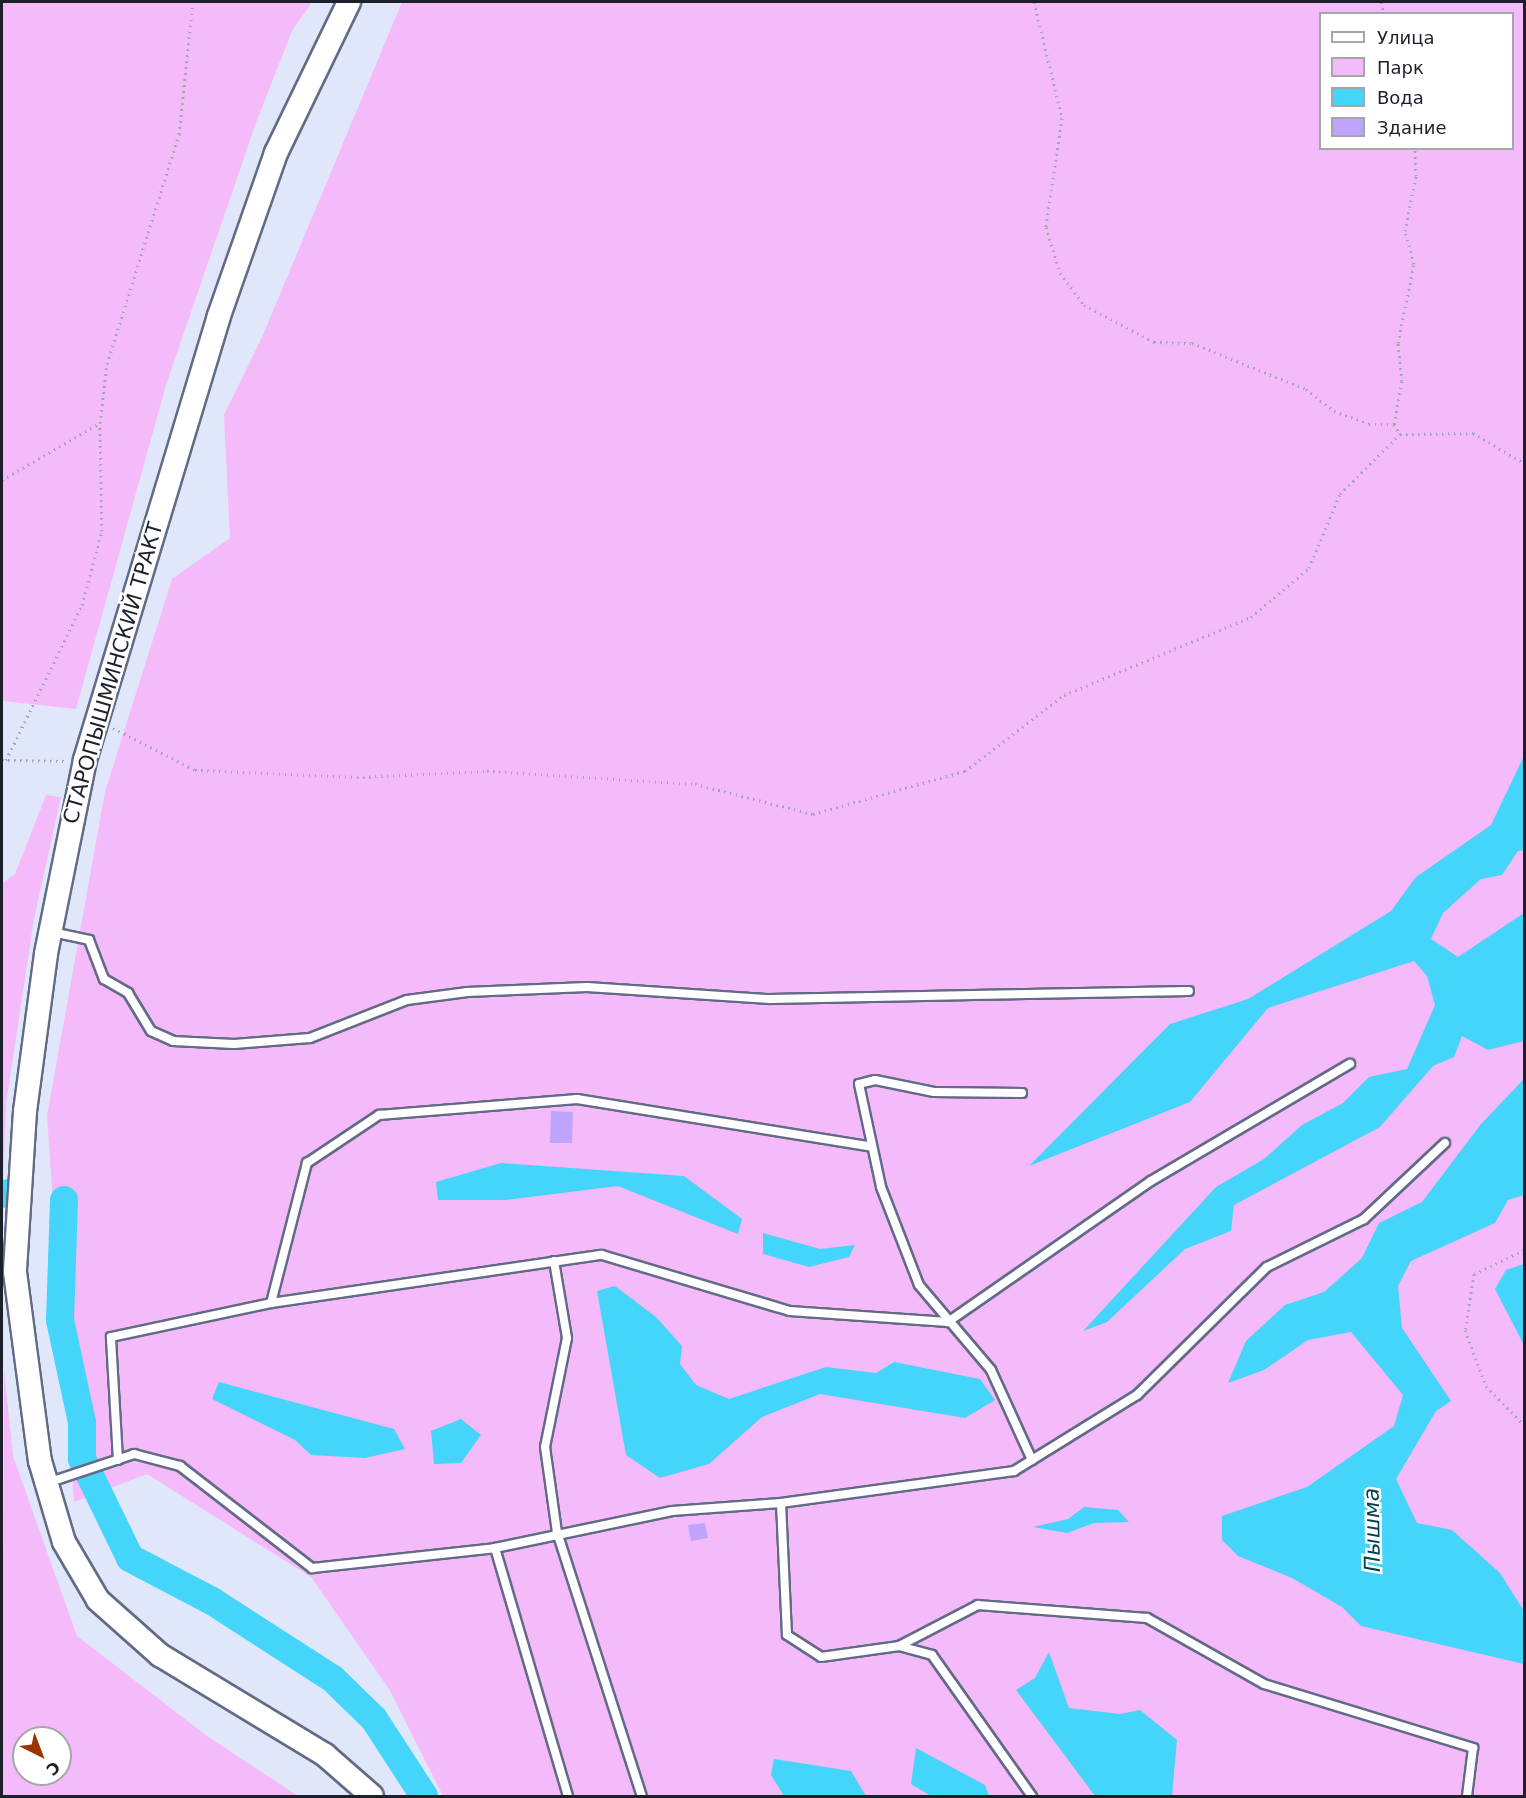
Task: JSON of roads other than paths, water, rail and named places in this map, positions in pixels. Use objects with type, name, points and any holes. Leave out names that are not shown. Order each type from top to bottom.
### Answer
[{"type":"street","name":"СТАРОПЫШМИНСКИЙ ТРАКТ","points":[[350,2],[276,153],[151,534],[99,720],[85,760],[50,932],[25,1111],[15,1272],[22,1353],[47,1484],[64,1542],[98,1600],[160,1655],[325,1755],[372,1797]]},
{"type":"lane","points":[[50,932],[89,940],[104,979],[128,993],[151,1031],[173,1041],[234,1044],[310,1038],[407,1000],[467,992],[587,987],[770,999],[1189,991]]},
{"type":"lane","points":[[118,1460],[111,1337],[271,1303],[602,1255],[790,1311],[948,1322],[1150,1181],[1350,1064]]},
{"type":"lane","points":[[1022,1093],[934,1092],[875,1080],[859,1084],[881,1187],[919,1285],[991,1370],[1032,1460]]},
{"type":"lane","points":[[271,1303],[307,1163],[379,1115],[577,1099],[872,1147]]},
{"type":"lane","points":[[47,1484],[134,1454],[180,1466],[312,1568],[495,1548],[557,1532],[672,1511],[781,1503],[1014,1471],[1137,1395],[1267,1267],[1364,1219],[1445,1143]]},
{"type":"lane","points":[[554,1261],[567,1338],[545,1447],[557,1532],[642,1797]]},
{"type":"lane","points":[[781,1503],[787,1635],[821,1657],[899,1646],[978,1605],[1147,1618],[1264,1684],[1473,1748],[1467,1797]]},
{"type":"lane","points":[[495,1548],[568,1797]]},
{"type":"lane","points":[[899,1646],[932,1655],[1032,1797]]},
{"type":"water","points":[[1524,756],[1524,850],[1518,851],[1502,875],[1481,879],[1443,913],[1431,939],[1458,957],[1524,913],[1524,1041],[1488,1050],[1462,1036],[1454,1057],[1433,1066],[1380,1127],[1234,1205],[1231,1231],[1185,1249],[1107,1322],[1083,1331],[1216,1187],[1264,1159],[1302,1125],[1343,1103],[1369,1077],[1407,1069],[1435,1005],[1427,976],[1414,961],[1268,1008],[1190,1102],[1029,1166],[1170,1024],[1248,999],[1391,911],[1416,877],[1491,825]]},
{"type":"water","name":"Пышма","points":[[1524,1079],[1524,1195],[1508,1200],[1495,1223],[1411,1261],[1398,1286],[1402,1328],[1451,1401],[1436,1411],[1396,1479],[1417,1523],[1452,1530],[1500,1573],[1524,1611],[1524,1664],[1361,1626],[1342,1607],[1292,1578],[1238,1556],[1222,1540],[1222,1516],[1307,1487],[1394,1426],[1403,1395],[1351,1332],[1308,1340],[1264,1370],[1228,1383],[1246,1341],[1285,1305],[1324,1292],[1362,1258],[1379,1223],[1422,1202],[1481,1124]]},
{"type":"water","points":[[501,1163],[684,1176],[742,1219],[738,1234],[618,1186],[506,1200],[438,1200],[436,1182]]},
{"type":"water","points":[[763,1233],[820,1249],[855,1245],[849,1257],[809,1267],[763,1254]]},
{"type":"water","points":[[1524,1264],[1524,1345],[1495,1289],[1506,1270]]},
{"type":"water","points":[[615,1286],[656,1317],[682,1346],[680,1364],[696,1385],[729,1399],[826,1367],[876,1373],[894,1362],[980,1379],[995,1400],[965,1418],[820,1394],[762,1417],[709,1464],[660,1478],[626,1455],[597,1291]]},
{"type":"water","points":[[219,1382],[394,1429],[405,1449],[365,1458],[311,1455],[295,1440],[212,1399]]},
{"type":"water","points":[[461,1419],[481,1435],[461,1463],[434,1464],[431,1431]]},
{"type":"water","points":[[1084,1507],[1118,1510],[1129,1522],[1094,1523],[1067,1533],[1033,1527],[1068,1519]]},
{"type":"water","points":[[1049,1652],[1069,1708],[1120,1714],[1140,1710],[1177,1740],[1172,1796],[1095,1796],[1016,1690],[1035,1678]]},
{"type":"water","points":[[916,1748],[985,1785],[989,1796],[931,1796],[911,1784]]},
{"type":"water","points":[[774,1759],[851,1771],[866,1796],[784,1796],[771,1775]]},
{"type":"waterway","points":[[2,1194],[9,1193]]},
{"type":"waterway","points":[[64,1200],[60,1320],[82,1423],[82,1459],[130,1558],[212,1601],[333,1679],[374,1719],[424,1796]]}]
